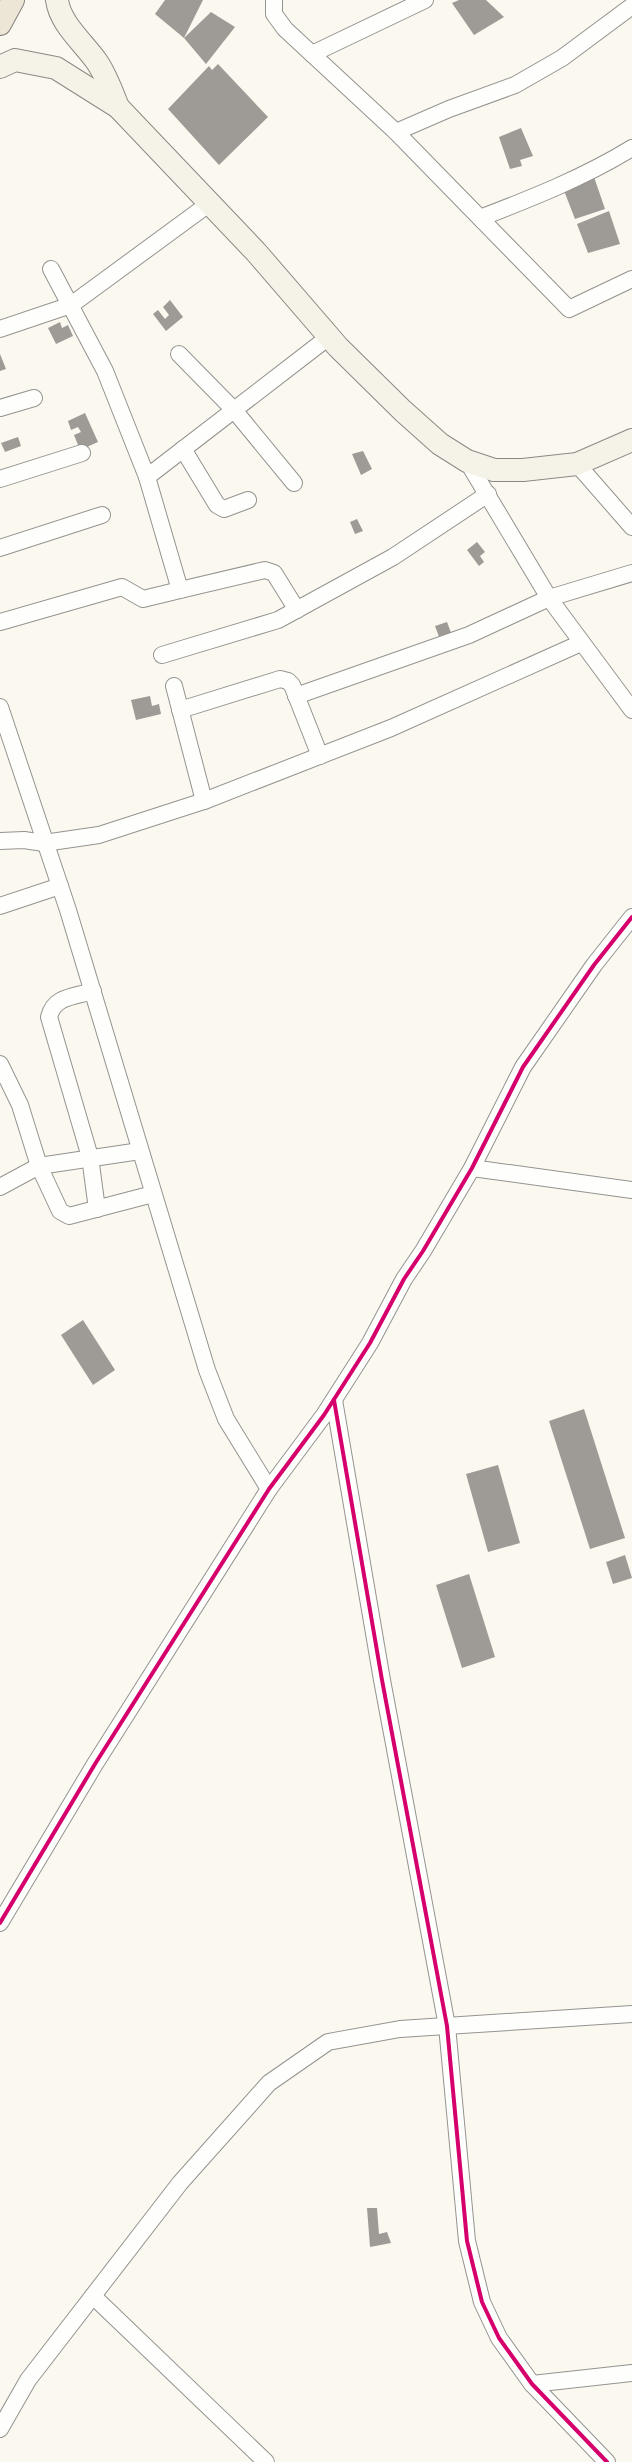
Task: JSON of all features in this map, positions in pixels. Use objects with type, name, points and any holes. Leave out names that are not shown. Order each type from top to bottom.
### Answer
[{"type":"main road","points":[[0,24],[13,0]]},
{"type":"street","points":[[57,0],[58,8],[77,38],[97,62],[118,107]]},
{"type":"street","points":[[274,0],[274,14],[285,29],[396,132],[568,309],[632,279]]},
{"type":"street","points":[[312,54],[425,0]]},
{"type":"street","points":[[396,132],[449,109],[515,85],[562,58],[632,6]]},
{"type":"street","points":[[0,67],[15,60],[56,68],[118,107],[256,252],[330,336],[403,411],[440,444],[467,461],[494,470],[523,470],[577,464],[632,440]]},
{"type":"street","points":[[480,218],[530,199],[612,160],[632,148]]},
{"type":"street","points":[[0,330],[71,305],[210,203]]},
{"type":"street","points":[[51,269],[106,372],[147,477],[180,590]]},
{"type":"street","points":[[147,477],[330,336]]},
{"type":"street","points":[[180,354],[234,410],[294,483]]},
{"type":"street","points":[[0,408],[34,398]]},
{"type":"street","points":[[184,449],[217,505],[224,509],[248,500]]},
{"type":"street","points":[[0,479],[82,453]]},
{"type":"street","points":[[467,461],[549,598],[632,710]]},
{"type":"street","points":[[577,464],[632,526]]},
{"type":"street","points":[[162,655],[278,620],[393,557],[488,494]]},
{"type":"street","points":[[0,548],[102,515]]},
{"type":"street","points":[[0,622],[122,587],[143,600],[265,570],[274,573],[296,610]]},
{"type":"street","points":[[296,696],[469,635],[549,598],[632,573]]},
{"type":"street","points":[[0,841],[24,840],[44,843],[99,835],[204,801],[391,728],[581,643]]},
{"type":"street","points":[[180,710],[280,679],[288,680],[292,685],[320,756]]},
{"type":"street","points":[[174,686],[204,801]]},
{"type":"street","points":[[0,707],[44,843],[60,886],[207,1370],[226,1419],[269,1489]]},
{"type":"street","points":[[0,906],[60,886]]},
{"type":"street","points":[[0,1922],[95,1764],[269,1489],[334,1400],[370,1343],[404,1279],[423,1251],[472,1168],[523,1067],[594,965],[632,917]]},
{"type":"street","points":[[92,991],[57,1002],[51,1007],[49,1017],[90,1157],[97,1209]]},
{"type":"street","points":[[0,1064],[20,1105],[40,1166],[60,1211],[64,1215],[69,1216],[153,1194]]},
{"type":"street","points":[[0,1187],[40,1166],[90,1157],[140,1151]]},
{"type":"street","points":[[472,1168],[632,1190]]},
{"type":"street","points":[[334,1400],[383,1688],[447,2026],[467,2241],[482,2302],[498,2338],[532,2384],[607,2462]]},
{"type":"street","points":[[0,2429],[28,2380],[180,2183],[269,2083],[328,2042],[400,2029],[632,2014]]},
{"type":"street","points":[[93,2296],[266,2462]]},
{"type":"street","points":[[532,2384],[632,2373]]},
{"type":"building","points":[[165,0],[203,0],[184,38],[155,14]]},
{"type":"building","points":[[459,0],[486,0],[504,17],[474,35],[452,3]]},
{"type":"building","points":[[211,12],[235,27],[206,64],[184,38]]},
{"type":"building","points":[[218,64],[268,117],[219,165],[168,109],[209,66],[212,70]]},
{"type":"building","points":[[521,128],[533,156],[520,160],[522,166],[510,169],[499,137]]},
{"type":"building","points":[[594,177],[605,209],[575,219],[563,188]]},
{"type":"building","points":[[609,211],[620,244],[588,253],[577,224]]},
{"type":"building","points":[[170,300],[183,317],[166,331],[153,314],[158,310],[165,319],[169,315],[163,307]]},
{"type":"building","points":[[60,322],[62,328],[68,325],[73,336],[56,344],[48,328]]},
{"type":"building","points":[[0,354],[6,369],[0,371]]},
{"type":"building","points":[[85,413],[98,442],[80,450],[74,435],[81,432],[78,427],[71,430],[68,421]]},
{"type":"building","points":[[18,437],[21,446],[5,452],[1,443]]},
{"type":"building","points":[[363,451],[372,469],[361,475],[352,454]]},
{"type":"building","points":[[357,519],[363,531],[355,534],[350,522]]},
{"type":"building","points":[[477,542],[485,552],[480,556],[484,562],[479,566],[467,550]]},
{"type":"building","points":[[447,622],[453,638],[441,642],[435,626]]},
{"type":"building","points":[[150,696],[152,706],[159,704],[161,714],[136,720],[131,700]]},
{"type":"building","points":[[83,1320],[115,1370],[93,1385],[61,1335]]},
{"type":"building","points":[[584,1409],[625,1538],[590,1549],[549,1421]]},
{"type":"building","points":[[498,1465],[520,1543],[488,1552],[466,1474]]},
{"type":"building","points":[[625,1555],[632,1578],[613,1584],[606,1562]]},
{"type":"building","points":[[469,1574],[495,1657],[462,1668],[436,1585]]},
{"type":"building","points":[[367,2208],[377,2208],[379,2234],[387,2232],[391,2243],[370,2247]]},
{"type":"cycle path","points":[[0,1923],[95,1764],[269,1489],[324,1415],[370,1343],[404,1279],[423,1251],[472,1168],[523,1067],[594,965],[632,917]]},
{"type":"cycle path","points":[[334,1400],[382,1680],[447,2026],[467,2241],[482,2302],[499,2338],[532,2384],[607,2462]]}]
